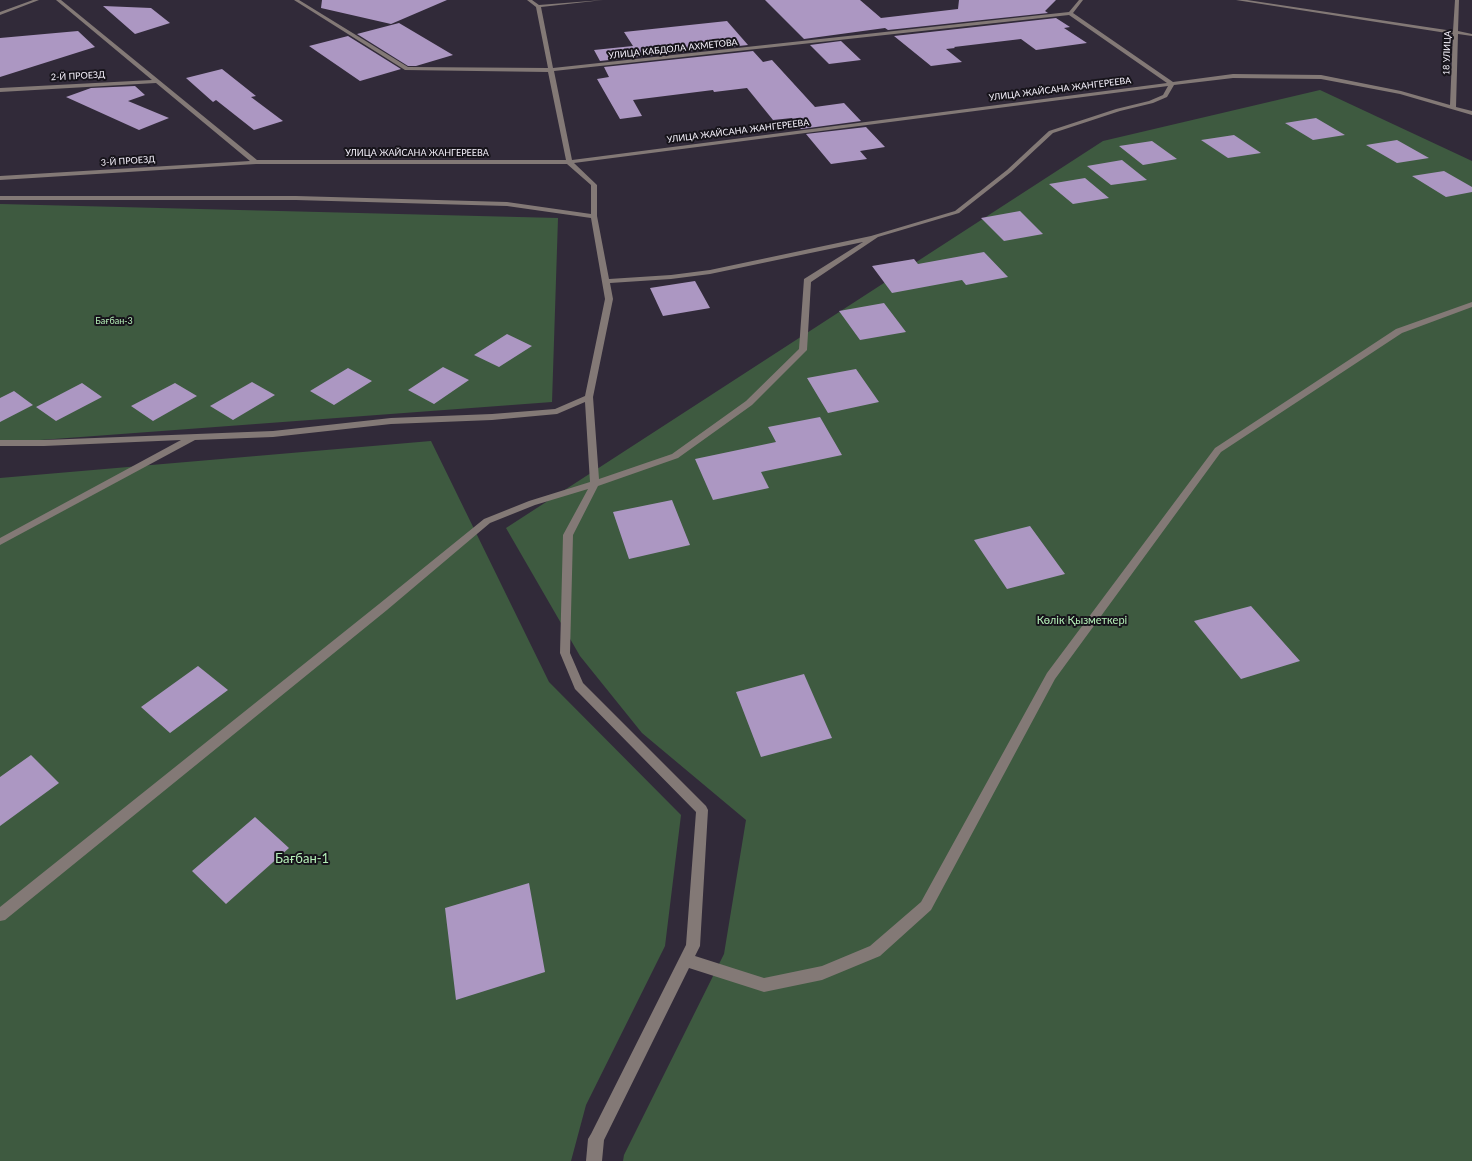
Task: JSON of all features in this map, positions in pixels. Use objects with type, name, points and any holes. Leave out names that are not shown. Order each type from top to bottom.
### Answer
[{"type":"street","points":[[0,14],[37,0]]},
{"type":"street","points":[[58,0],[256,162]]},
{"type":"street","name":"УЛИЦА КАБДОЛА АХМЕТОВА","points":[[296,0],[407,69],[551,70],[1070,13]]},
{"type":"street","points":[[529,0],[538,6],[601,0]]},
{"type":"street","points":[[606,281],[671,277],[753,264],[876,236],[957,212],[1009,171],[1052,132],[1118,110],[1151,102],[1165,96],[1172,84],[1070,13],[1082,0]]},
{"type":"street","points":[[1238,0],[1472,35]]},
{"type":"street","name":"18 УЛИЦА","points":[[1453,107],[1457,0]]},
{"type":"street","points":[[538,6],[569,162],[594,185],[594,216],[609,298],[589,397],[595,484],[568,535],[565,653],[579,686],[702,810],[693,946],[596,1139],[594,1161]]},
{"type":"street","name":"УЛИЦА ЖАЙСАНА ЖАНГЕРЕЕВА","points":[[256,162],[569,162],[1233,76],[1321,77],[1401,92],[1472,113]]},
{"type":"street","name":"2-Й ПРОЕЗД","points":[[0,90],[158,81]]},
{"type":"street","name":"3-Й ПРОЕЗД","points":[[0,178],[256,162]]},
{"type":"street","points":[[0,198],[288,198],[507,204],[594,216]]},
{"type":"street","points":[[0,915],[383,607],[487,521],[532,503],[595,484],[675,456],[749,403],[803,350],[807,281],[876,236]]},
{"type":"street","points":[[686,960],[764,986],[822,973],[875,951],[926,906],[1051,676],[1218,450],[1399,331],[1472,304]]},
{"type":"street","points":[[0,443],[44,443],[273,434],[392,421],[492,418],[557,411],[589,397]]},
{"type":"street","points":[[0,542],[196,436]]},
{"type":"green space","name":"Көлік Қызметкері","points":[[1320,90],[1472,161],[1472,1161],[623,1161],[624,1155],[724,954],[746,820],[642,733],[580,656],[506,528],[1103,141]]},
{"type":"green space","name":"Бағбан-3","points":[[0,204],[558,218],[552,402],[0,443]]},
{"type":"green space","name":"Бағбан-1","points":[[431,441],[549,682],[681,815],[665,946],[586,1105],[571,1161],[0,1161],[0,478]]},
{"type":"building","points":[[322,0],[447,0],[391,24],[321,8]]},
{"type":"building","points":[[765,0],[860,0],[881,18],[958,9],[959,0],[1056,0],[1045,11],[1048,13],[888,30],[885,28],[804,39]]},
{"type":"building","points":[[103,6],[151,8],[170,23],[135,34]]},
{"type":"building","points":[[1056,18],[1070,27],[1064,28],[1087,43],[1036,50],[1021,39],[954,47],[955,48],[946,49],[962,62],[931,66],[894,36]]},
{"type":"building","points":[[727,21],[748,45],[600,61],[594,50],[633,46],[624,32]]},
{"type":"building","points":[[399,23],[453,55],[416,66],[408,66],[357,34]]},
{"type":"building","points":[[78,31],[95,47],[0,77],[0,38]]},
{"type":"building","points":[[348,36],[401,69],[360,81],[309,46]]},
{"type":"building","points":[[841,41],[861,60],[829,64],[810,45]]},
{"type":"building","points":[[753,51],[763,62],[772,60],[815,107],[844,103],[861,121],[801,129],[792,118],[773,120],[747,88],[714,92],[713,90],[633,100],[642,116],[620,119],[597,79],[609,77],[604,67]]},
{"type":"building","points":[[222,69],[256,96],[251,97],[283,121],[254,130],[216,100],[213,102],[186,78]]},
{"type":"building","points":[[135,86],[145,95],[128,101],[169,118],[139,130],[66,97],[91,88]]},
{"type":"building","points":[[1316,118],[1345,135],[1313,140],[1285,123]]},
{"type":"building","points":[[866,127],[885,147],[860,151],[867,159],[831,164],[806,134]]},
{"type":"building","points":[[1234,135],[1261,153],[1228,158],[1201,140]]},
{"type":"building","points":[[1397,140],[1429,158],[1397,163],[1366,145]]},
{"type":"building","points":[[1152,141],[1177,159],[1143,165],[1119,146]]},
{"type":"building","points":[[1122,160],[1147,180],[1111,185],[1087,166]]},
{"type":"building","points":[[1444,171],[1472,187],[1472,192],[1446,197],[1412,176]]},
{"type":"building","points":[[1085,178],[1109,198],[1073,204],[1049,184]]},
{"type":"building","points":[[1020,211],[1043,234],[1004,241],[981,218]]},
{"type":"building","points":[[984,252],[1008,277],[966,285],[962,280],[892,293],[872,266],[914,259],[918,264]]},
{"type":"building","points":[[695,281],[710,308],[663,316],[650,288]]},
{"type":"building","points":[[884,303],[906,332],[860,340],[839,311]]},
{"type":"building","points":[[507,334],[532,346],[499,367],[474,355]]},
{"type":"building","points":[[443,367],[469,380],[434,404],[408,390]]},
{"type":"building","points":[[348,368],[372,381],[334,405],[310,391]]},
{"type":"building","points":[[856,369],[879,402],[828,413],[807,378]]},
{"type":"building","points":[[252,382],[275,395],[233,420],[210,406]]},
{"type":"building","points":[[82,383],[102,397],[56,421],[36,407]]},
{"type":"building","points":[[175,383],[197,396],[153,421],[131,406]]},
{"type":"building","points":[[14,391],[33,405],[0,422],[0,398]]},
{"type":"building","points":[[820,417],[842,455],[761,472],[769,488],[713,500],[695,459],[776,442],[768,427]]},
{"type":"building","points":[[672,500],[690,545],[629,559],[613,512]]},
{"type":"building","points":[[1030,526],[1065,574],[1007,589],[974,540]]},
{"type":"building","points":[[1251,606],[1300,661],[1241,679],[1194,621]]},
{"type":"building","points":[[198,666],[228,690],[170,733],[141,707]]},
{"type":"building","points":[[804,674],[832,738],[761,757],[736,692]]},
{"type":"building","points":[[31,755],[59,783],[0,826],[0,777]]},
{"type":"building","points":[[255,817],[289,848],[226,904],[192,871]]},
{"type":"building","points":[[529,883],[545,972],[456,1000],[445,908]]}]
